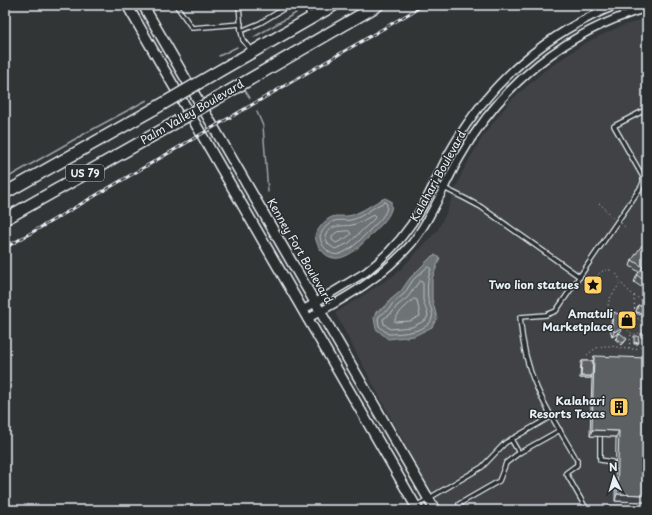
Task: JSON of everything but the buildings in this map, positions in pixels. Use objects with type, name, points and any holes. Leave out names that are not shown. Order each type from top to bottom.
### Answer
[{"type":"highway","name":"Palm Valley Boulevard","points":[[5,193],[334,5]]},
{"type":"highway","name":"Palm Valley Boulevard","points":[[5,219],[378,5]]},
{"type":"main road","points":[[127,5],[305,314],[414,509]]},
{"type":"main road","name":"Kenney Fort Boulevard","points":[[143,5],[435,510]]},
{"type":"street","name":"Kalahari Boulevard","points":[[305,314],[316,303],[356,279],[375,265],[409,228],[421,209],[452,147],[465,126],[503,80],[527,58],[552,39],[582,21],[617,5]]},
{"type":"street","name":"Kalahari Boulevard","points":[[305,314],[321,311],[363,287],[393,263],[422,230],[461,154],[485,118],[507,92],[531,69],[544,58],[589,30],[620,16],[647,8]]},
{"type":"lane","points":[[176,5],[192,28],[241,24]]},
{"type":"lane","points":[[239,5],[243,40],[252,52]]},
{"type":"lane","points":[[241,31],[260,23],[284,6],[290,5]]},
{"type":"lane","points":[[304,5],[312,18]]},
{"type":"lane","points":[[587,510],[566,473],[576,467],[578,462],[541,397],[530,372],[522,339],[520,317],[546,316],[554,313],[644,182],[643,177],[614,126],[647,109]]},
{"type":"lane","points":[[434,183],[481,207],[580,277]]},
{"type":"lane","points":[[414,509],[482,467],[503,445],[511,439],[552,416]]},
{"type":"lane","points":[[462,510],[458,504],[499,481],[506,463],[519,453],[560,430]]},
{"type":"lane","points":[[600,437],[600,460],[612,462]]},
{"type":"lane","points":[[511,439],[519,453]]},
{"type":"lane","points":[[611,510],[611,508],[647,509]]},
{"type":"path","points":[[599,203],[615,220]]},
{"type":"path","points":[[621,223],[625,226]]},
{"type":"path","points":[[588,282],[590,284],[597,274],[608,270],[616,273],[621,282],[634,296],[647,302]]},
{"type":"path","points":[[613,316],[608,307],[608,302],[621,282]]},
{"type":"path","points":[[634,296],[635,319]]},
{"type":"path","points":[[618,318],[628,323]]},
{"type":"path","points":[[635,319],[640,321],[642,324],[640,332],[635,334],[631,333],[627,329],[630,320],[635,319]]},
{"type":"path","points":[[642,324],[647,323]]},
{"type":"path","points":[[628,349],[631,333]]},
{"type":"path","points":[[587,355],[601,347],[613,346],[628,349],[637,348],[647,343]]},
{"type":"shaded area","points":[[647,18],[647,510],[440,510],[335,313],[396,274],[437,231],[447,211],[462,172],[483,136],[511,100],[544,71],[585,43],[619,27]]},
{"type":"water","points":[[385,198],[391,201],[390,213],[381,225],[358,248],[345,256],[338,258],[331,258],[321,250],[315,235],[329,218],[354,214]]},
{"type":"water","points":[[435,255],[440,258],[432,279],[432,299],[437,318],[432,327],[414,336],[388,339],[376,329],[374,318],[376,312],[386,306],[390,300],[401,291],[410,278],[432,256]]},
{"type":"waterway","points":[[254,37],[296,13]]},
{"type":"waterway","points":[[219,56],[237,47]]},
{"type":"waterway","points":[[244,89],[250,98]]},
{"type":"waterway","points":[[5,179],[147,100]]},
{"type":"waterway","points":[[257,112],[263,126],[268,192]]},
{"type":"railway","points":[[5,248],[424,5]]},
{"type":"place","name":"Two lion statues","points":[[593,285]]},
{"type":"place","name":"Amatuli Marketplace","points":[[627,320]]},
{"type":"place","name":"Kalahari Resorts Texas","points":[[619,407]]}]
